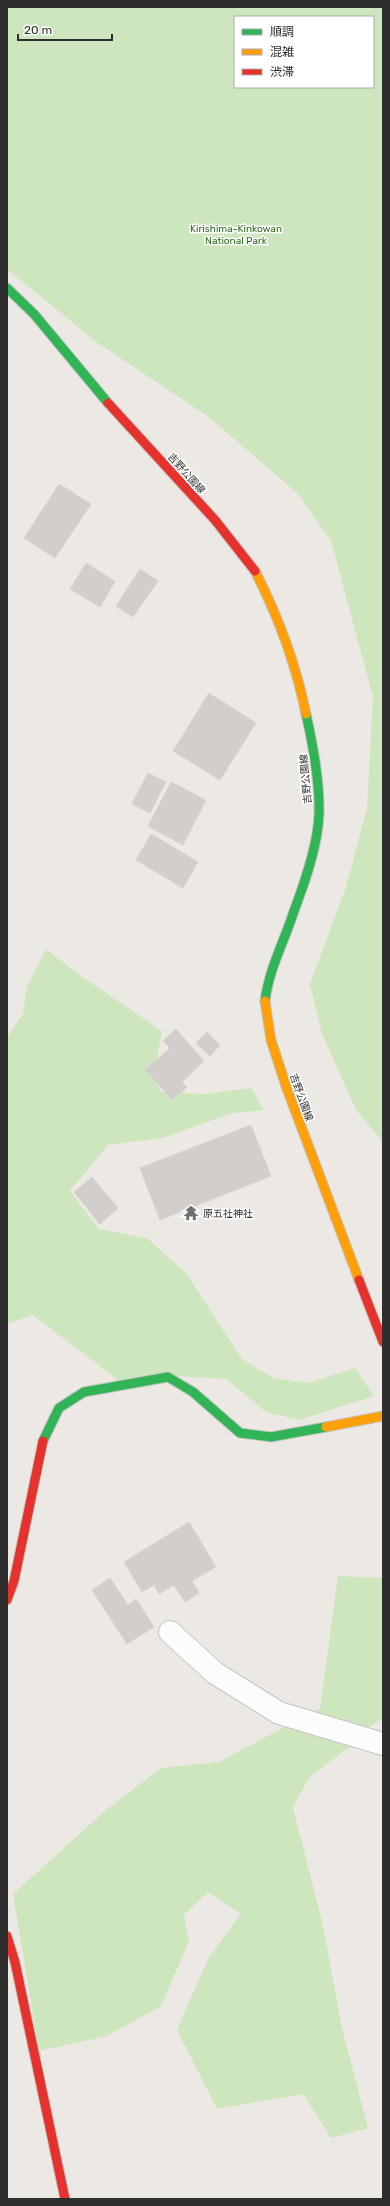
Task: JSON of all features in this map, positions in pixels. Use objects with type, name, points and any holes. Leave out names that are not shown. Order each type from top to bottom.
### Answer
[{"type":"main road","name":"吉野公園線","points":[[7,288],[34,314],[89,382],[215,520],[255,571],[277,619],[299,680],[314,750],[319,814],[310,862],[294,912],[274,961],[267,985],[264,1006],[271,1040],[287,1089],[383,1342]]},
{"type":"main road","points":[[7,1600],[14,1581],[41,1445],[59,1408],[84,1392],[168,1377],[193,1392],[240,1433],[271,1437],[383,1416]]},
{"type":"main road","points":[[7,1936],[11,1963],[65,2199]]},
{"type":"street","points":[[170,1632],[215,1673],[279,1713],[383,1744]]},
{"type":"green space","name":"Kirishima-Kinkowan National Park","points":[[7,7],[383,7],[383,1142],[356,1110],[322,1034],[310,984],[346,887],[367,808],[373,697],[331,541],[298,494],[209,417],[95,341],[7,269]]},
{"type":"green space","points":[[46,949],[81,976],[162,1031],[154,1074],[161,1092],[205,1094],[251,1088],[264,1110],[233,1113],[162,1138],[108,1145],[70,1191],[99,1229],[147,1238],[186,1273],[242,1359],[273,1378],[308,1383],[355,1368],[374,1396],[299,1420],[266,1412],[226,1379],[177,1376],[119,1381],[33,1315],[7,1324],[7,1037],[23,1014],[27,987]]},
{"type":"green space","points":[[338,1576],[383,1578],[383,1718],[361,1732],[353,1729],[349,1747],[309,1778],[293,1807],[323,1926],[342,2028],[368,2128],[331,2138],[303,2094],[217,2109],[177,2030],[209,1957],[241,1914],[208,1892],[184,1915],[189,1942],[161,2006],[107,2036],[39,2051],[13,1894],[107,1809],[161,1768],[219,1762],[320,1708]]},
{"type":"building","points":[[59,484],[91,504],[55,558],[24,538]]},
{"type":"building","points":[[86,563],[115,581],[100,607],[70,589]]},
{"type":"building","points":[[140,569],[158,581],[133,617],[116,606]]},
{"type":"building","points":[[209,693],[256,723],[220,780],[173,751]]},
{"type":"building","points":[[148,773],[166,782],[150,813],[132,804]]},
{"type":"building","points":[[171,782],[206,800],[183,845],[148,826]]},
{"type":"building","points":[[151,834],[198,862],[183,888],[136,860]]},
{"type":"building","points":[[176,1029],[204,1061],[182,1082],[187,1087],[172,1100],[145,1070],[170,1048],[163,1041]]},
{"type":"building","points":[[207,1032],[220,1045],[210,1056],[196,1043]]},
{"type":"building","points":[[251,1125],[271,1176],[160,1220],[140,1168]]},
{"type":"building","points":[[92,1177],[118,1208],[100,1224],[74,1192]]},
{"type":"building","points":[[189,1522],[216,1567],[192,1581],[199,1593],[185,1602],[174,1585],[159,1594],[154,1585],[142,1592],[124,1562]]},
{"type":"building","points":[[110,1578],[128,1605],[136,1599],[154,1627],[127,1644],[92,1590]]},
{"type":"traffic: fast","points":[[7,288],[34,314],[108,403]]},
{"type":"traffic: fast","points":[[265,1001],[273,967],[314,851],[318,826],[319,802],[317,776],[306,714]]},
{"type":"traffic: fast","points":[[43,1441],[59,1408],[84,1392],[168,1377],[193,1392],[240,1433],[271,1437],[326,1427]]},
{"type":"traffic: slow","points":[[255,571],[279,623],[292,659],[306,714]]},
{"type":"traffic: slow","points":[[265,1001],[271,1040],[287,1089],[359,1280]]},
{"type":"traffic: slow","points":[[326,1427],[383,1416]]},
{"type":"traffic: jam","points":[[108,403],[215,520],[255,571]]},
{"type":"traffic: jam","points":[[359,1280],[383,1342]]},
{"type":"traffic: jam","points":[[7,1600],[14,1581],[43,1441]]},
{"type":"traffic: jam","points":[[7,1936],[15,1962],[65,2199]]},
{"type":"place","name":"原五社神社","points":[[191,1213]]}]
